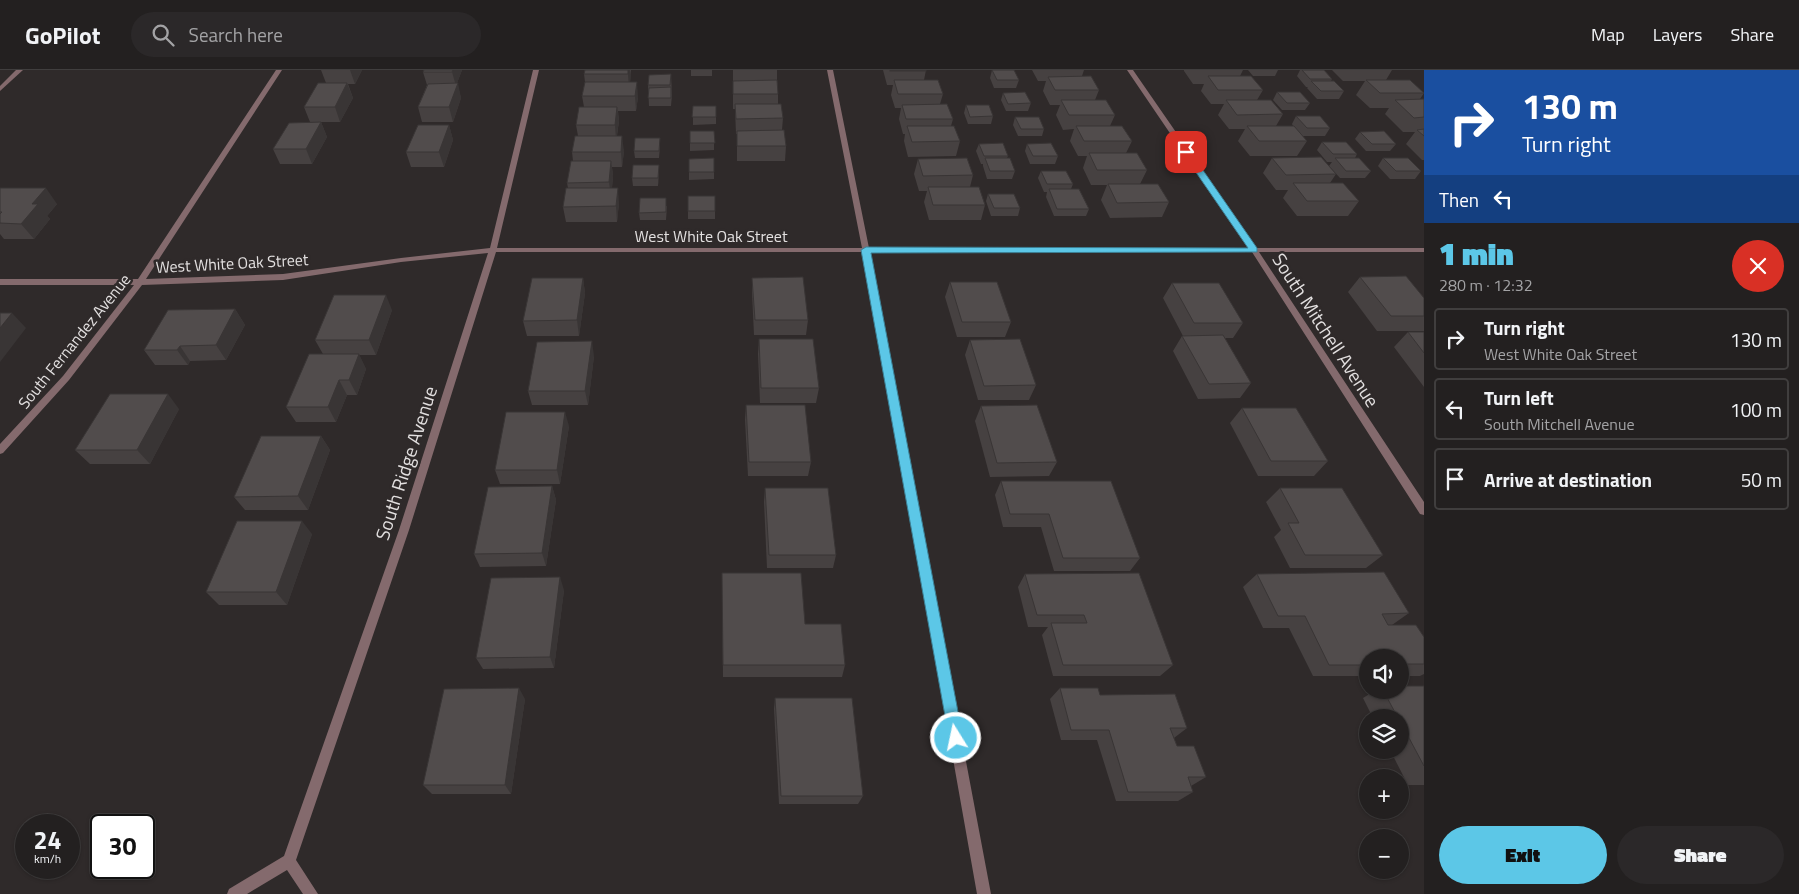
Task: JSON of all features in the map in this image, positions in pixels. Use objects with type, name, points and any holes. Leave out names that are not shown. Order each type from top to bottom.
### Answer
[{"type":"street","points":[[0,89],[20,70]]},
{"type":"street","name":"South Fernandez Avenue","points":[[0,450],[66,378],[140,282],[279,70]]},
{"type":"street","name":"South Ridge Avenue","points":[[289,861],[404,530],[493,250],[536,70]]},
{"type":"street","points":[[830,70],[866,250],[984,894]]},
{"type":"street","name":"South Mitchell Avenue","points":[[1130,70],[1254,250],[1424,511]]},
{"type":"street","name":"West White Oak Street","points":[[0,282],[140,282],[283,277],[401,260],[493,250],[1424,250]]},
{"type":"street","points":[[234,894],[289,861],[310,894]]},
{"type":"building","points":[[424,70],[453,70],[452,72],[423,72]]},
{"type":"building","points":[[585,70],[628,70],[628,74],[584,74]]},
{"type":"building","points":[[926,70],[926,71],[890,71]]},
{"type":"building","points":[[992,70],[1014,70],[1019,80],[997,80]]},
{"type":"building","points":[[1302,70],[1324,70],[1332,79],[1310,79]]},
{"type":"building","points":[[671,74],[670,85],[648,85],[649,75]]},
{"type":"building","points":[[1091,76],[1099,90],[1055,90],[1048,77]]},
{"type":"building","points":[[1208,76],[1251,76],[1263,90],[1218,90]]},
{"type":"building","points":[[777,80],[778,94],[733,94],[733,81]]},
{"type":"building","points":[[894,80],[938,80],[943,94],[898,94]]},
{"type":"building","points":[[1366,80],[1410,80],[1424,93],[1380,93]]},
{"type":"building","points":[[1311,81],[1334,81],[1344,91],[1321,91]]},
{"type":"building","points":[[585,82],[637,82],[635,96],[582,96]]},
{"type":"building","points":[[318,83],[347,83],[335,107],[304,107]]},
{"type":"building","points":[[458,83],[449,107],[418,107],[428,84]]},
{"type":"building","points":[[671,87],[671,98],[648,98],[649,88]]},
{"type":"building","points":[[1025,92],[1031,103],[1008,104],[1003,93]]},
{"type":"building","points":[[1277,92],[1300,92],[1310,103],[1287,103]]},
{"type":"building","points":[[1424,99],[1424,117],[1414,118],[1395,100]]},
{"type":"building","points":[[1061,100],[1106,100],[1115,115],[1069,115]]},
{"type":"building","points":[[1226,100],[1271,100],[1283,114],[1237,115]]},
{"type":"building","points":[[735,104],[781,104],[783,118],[736,119]]},
{"type":"building","points":[[947,104],[953,119],[906,119],[902,105]]},
{"type":"building","points":[[966,105],[989,105],[993,116],[970,117]]},
{"type":"building","points":[[693,106],[716,106],[716,117],[692,117]]},
{"type":"building","points":[[579,107],[617,107],[615,125],[576,125]]},
{"type":"building","points":[[1296,116],[1320,116],[1330,128],[1307,128]]},
{"type":"building","points":[[1015,117],[1039,117],[1044,129],[1021,129]]},
{"type":"building","points":[[321,122],[306,149],[273,149],[289,123]]},
{"type":"building","points":[[418,125],[449,125],[439,152],[406,152]]},
{"type":"building","points":[[907,126],[954,126],[960,141],[912,142]]},
{"type":"building","points":[[1076,126],[1122,126],[1132,141],[1084,141]]},
{"type":"building","points":[[1247,126],[1294,126],[1307,141],[1259,141]]},
{"type":"building","points":[[1424,129],[1424,136],[1417,130]]},
{"type":"building","points":[[784,130],[786,146],[737,146],[737,131]]},
{"type":"building","points":[[690,131],[714,131],[715,143],[690,143]]},
{"type":"building","points":[[1384,131],[1396,144],[1372,144],[1360,132]]},
{"type":"building","points":[[575,136],[622,136],[621,152],[572,152]]},
{"type":"building","points":[[635,138],[660,138],[659,151],[634,151]]},
{"type":"building","points":[[1322,142],[1346,142],[1357,154],[1333,154]]},
{"type":"building","points":[[1003,143],[1008,156],[984,156],[979,144]]},
{"type":"building","points":[[1051,143],[1058,156],[1033,156],[1027,144]]},
{"type":"building","points":[[1089,153],[1137,153],[1147,170],[1097,170]]},
{"type":"building","points":[[1321,157],[1336,174],[1286,175],[1272,158]]},
{"type":"building","points":[[714,158],[714,172],[689,172],[689,159]]},
{"type":"building","points":[[967,158],[973,175],[923,176],[918,159]]},
{"type":"building","points":[[985,158],[1010,158],[1015,171],[990,171]]},
{"type":"building","points":[[1335,158],[1359,158],[1371,171],[1346,171]]},
{"type":"building","points":[[1383,158],[1408,158],[1421,171],[1396,171]]},
{"type":"building","points":[[571,161],[611,161],[609,182],[567,183]]},
{"type":"building","points":[[633,165],[659,165],[658,178],[632,178]]},
{"type":"building","points":[[1041,171],[1066,171],[1073,184],[1047,184]]},
{"type":"building","points":[[1293,183],[1343,183],[1359,201],[1307,201]]},
{"type":"building","points":[[1108,184],[1158,184],[1169,202],[1117,203]]},
{"type":"building","points":[[928,187],[979,187],[985,205],[933,205]]},
{"type":"building","points":[[0,188],[46,188],[32,204],[38,204],[21,224],[0,223],[0,214],[2,212],[0,212]]},
{"type":"building","points":[[566,188],[618,188],[616,206],[563,207]]},
{"type":"building","points":[[1049,189],[1079,189],[1089,209],[1057,209]]},
{"type":"building","points":[[988,194],[1014,194],[1020,208],[994,208]]},
{"type":"building","points":[[688,196],[715,196],[715,211],[688,211]]},
{"type":"building","points":[[640,198],[666,198],[666,212],[639,213]]},
{"type":"building","points":[[1406,276],[1424,298],[1424,316],[1391,316],[1360,277]]},
{"type":"building","points":[[803,277],[808,320],[755,320],[752,278]]},
{"type":"building","points":[[532,278],[583,278],[577,320],[523,321]]},
{"type":"building","points":[[950,282],[997,282],[1011,322],[962,322]]},
{"type":"building","points":[[1172,283],[1219,283],[1243,323],[1194,323]]},
{"type":"building","points":[[334,295],[386,295],[369,340],[315,340]]},
{"type":"building","points":[[235,309],[216,345],[180,346],[177,350],[144,350],[168,310]]},
{"type":"building","points":[[0,313],[12,313],[0,328]]},
{"type":"building","points":[[1408,332],[1424,332],[1424,353]]},
{"type":"building","points":[[1223,335],[1251,383],[1209,384],[1182,336]]},
{"type":"building","points":[[759,339],[813,339],[819,388],[761,388]]},
{"type":"building","points":[[1020,339],[1036,385],[984,386],[970,340]]},
{"type":"building","points":[[592,341],[585,391],[528,391],[537,342]]},
{"type":"building","points":[[309,354],[359,354],[349,380],[339,380],[328,407],[286,407]]},
{"type":"building","points":[[110,394],[168,394],[137,450],[75,450]]},
{"type":"building","points":[[746,405],[805,405],[811,462],[749,462]]},
{"type":"building","points":[[1037,405],[1057,462],[997,463],[981,406]]},
{"type":"building","points":[[1242,408],[1296,408],[1328,461],[1271,461]]},
{"type":"building","points":[[506,412],[565,412],[557,470],[495,470]]},
{"type":"building","points":[[261,436],[321,436],[298,496],[234,497]]},
{"type":"building","points":[[1001,481],[1111,481],[1140,558],[1063,558],[1049,514],[1010,514]]},
{"type":"building","points":[[552,486],[542,553],[474,554],[488,487]]},
{"type":"building","points":[[765,488],[828,488],[836,555],[769,555]]},
{"type":"building","points":[[1280,488],[1342,488],[1383,555],[1305,555],[1288,523],[1299,523]]},
{"type":"building","points":[[237,521],[302,521],[276,592],[206,592]]},
{"type":"building","points":[[1384,572],[1409,613],[1382,614],[1388,625],[1416,625],[1424,637],[1424,664],[1409,664],[1409,649],[1359,649],[1359,665],[1329,665],[1305,616],[1278,616],[1257,574]]},
{"type":"building","points":[[722,573],[801,573],[805,624],[841,624],[845,665],[723,665]]},
{"type":"building","points":[[1139,573],[1173,665],[1063,665],[1051,623],[1087,623],[1084,615],[1037,615],[1025,574]]},
{"type":"building","points":[[560,577],[550,657],[476,658],[491,578]]},
{"type":"building","points":[[1409,686],[1424,686],[1424,766],[1409,738],[1409,709],[1393,709],[1388,699],[1409,699]]},
{"type":"building","points":[[519,688],[505,785],[423,785],[444,689]]},
{"type":"building","points":[[1060,688],[1098,688],[1100,695],[1175,694],[1187,728],[1170,728],[1177,746],[1194,746],[1206,777],[1188,777],[1193,792],[1128,792],[1109,730],[1071,730]]},
{"type":"building","points":[[775,698],[852,698],[863,796],[781,796]]},
{"type":"route","points":[[956,738],[866,250],[1254,250],[1186,152]]}]
